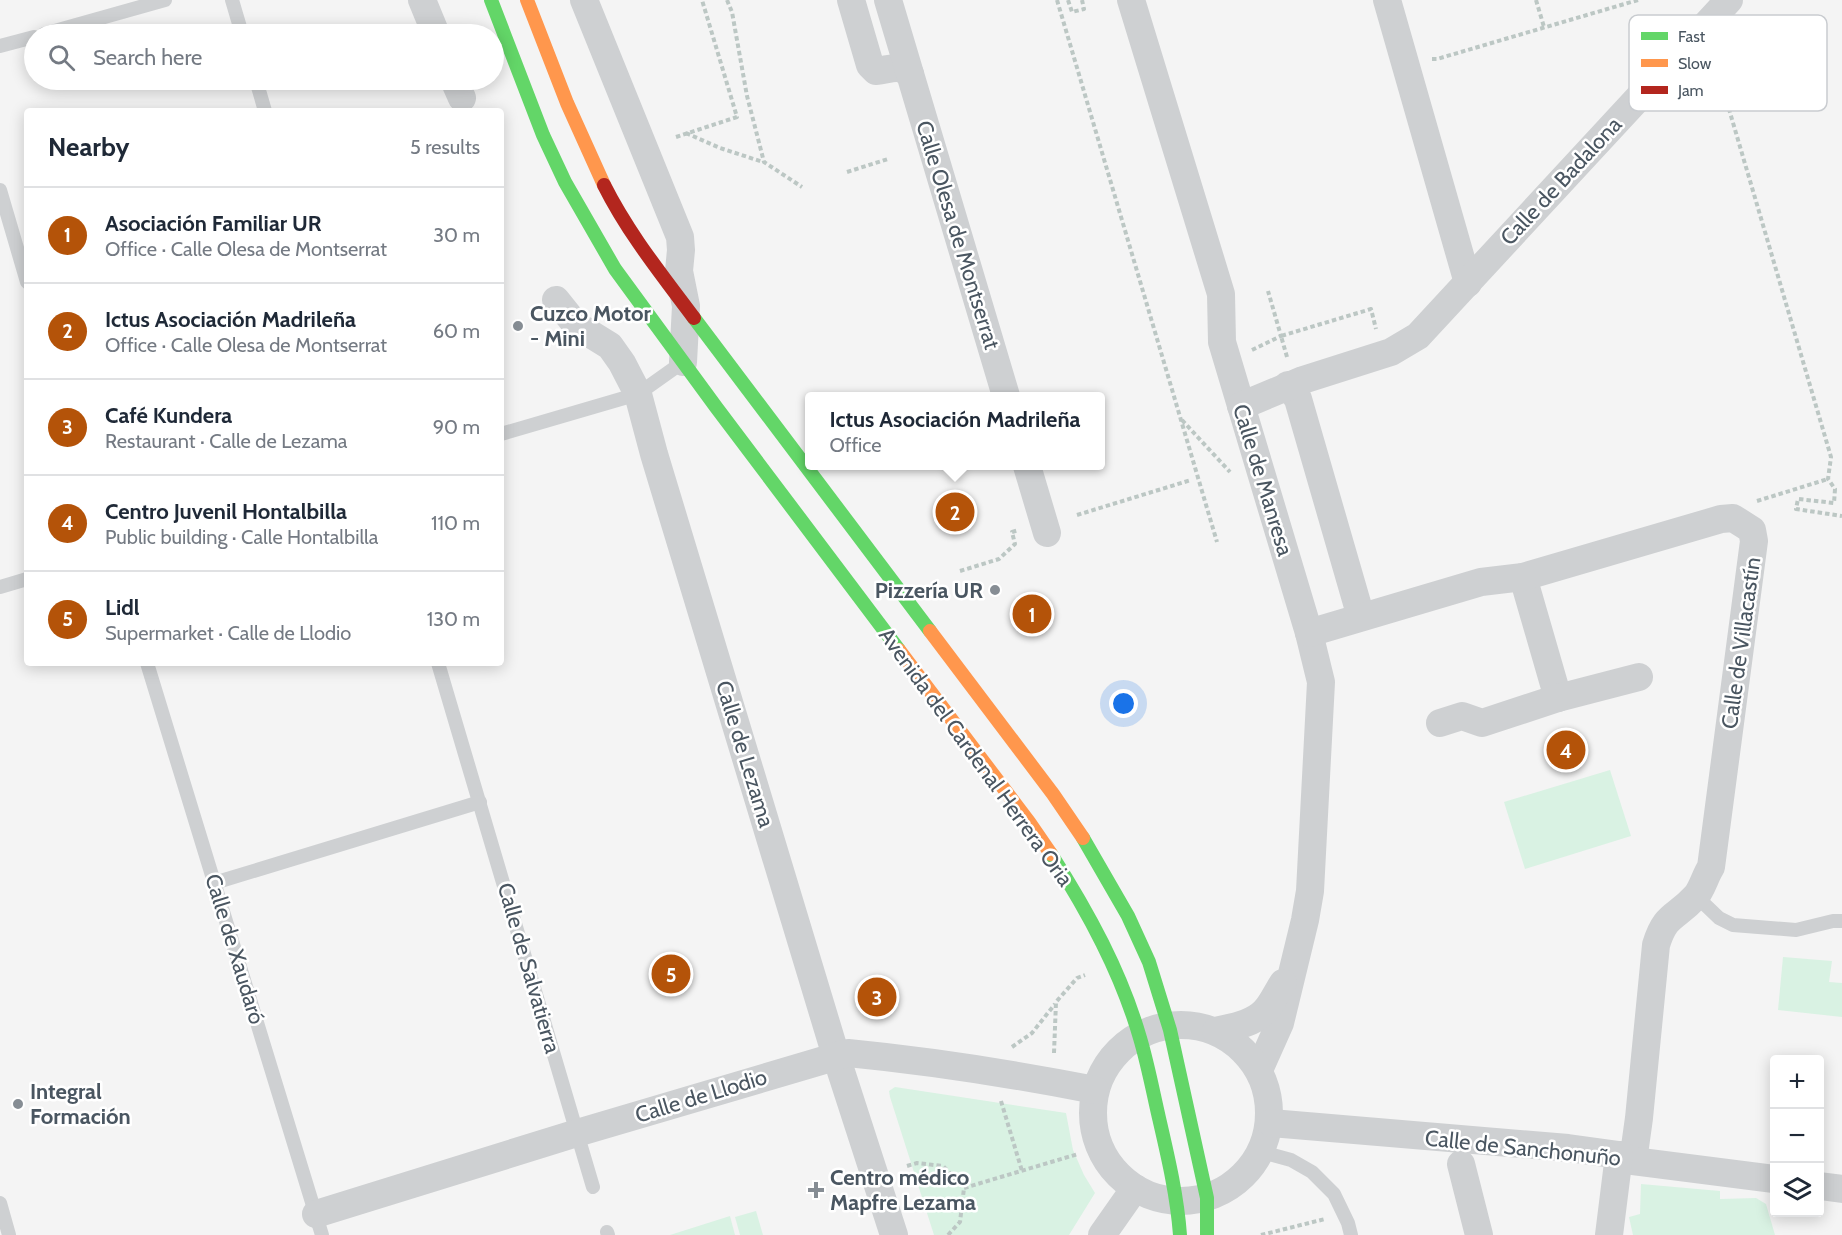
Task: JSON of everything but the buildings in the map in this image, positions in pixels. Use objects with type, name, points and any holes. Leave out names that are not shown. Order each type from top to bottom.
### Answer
[{"type":"main road","name":"Avenida del Cardenal Herrera Oria","points":[[491,0],[500,24]]},
{"type":"main road","name":"Avenida del Cardenal Herrera Oria","points":[[527,0],[570,110],[614,204],[640,246],[805,464]]},
{"type":"main road","name":"Avenida del Cardenal Herrera Oria","points":[[504,34],[543,135],[565,182],[615,269],[1050,852],[1083,907],[1106,951],[1140,1037],[1178,1202],[1180,1235]]},
{"type":"main road","name":"Avenida del Cardenal Herrera Oria","points":[[809,470],[1053,794],[1083,838],[1128,916],[1144,950],[1169,1026],[1207,1198],[1207,1235]]},
{"type":"street","points":[[422,0],[432,24]]},
{"type":"street","name":"Avenida del Cardenal Herrera Oria","points":[[584,0],[680,237],[679,271],[686,306],[683,362]]},
{"type":"street","points":[[851,0],[870,65],[876,71],[896,67],[903,68],[909,74]]},
{"type":"street","name":"Calle Olesa de Montserrat","points":[[888,0],[1005,392]]},
{"type":"street","name":"Calle de Manresa","points":[[1131,0],[1221,294],[1222,342],[1309,633],[1321,682],[1310,891],[1292,968]]},
{"type":"street","points":[[1387,0],[1468,283]]},
{"type":"street","name":"Calle de Badalona","points":[[1714,15],[1728,0]]},
{"type":"street","name":"Calle de Badalona","points":[[1241,406],[1289,375],[1391,352],[1418,336],[1629,108]]},
{"type":"street","name":"Calle de Lezama","points":[[556,300],[576,325],[610,346],[638,394],[654,454],[836,1056],[894,1235]]},
{"type":"street","points":[[1289,375],[1361,617]]},
{"type":"street","points":[[1028,470],[1035,531]]},
{"type":"street","name":"Calle de Villacastín","points":[[1309,633],[1481,582],[1523,577],[1721,519],[1733,518],[1752,530],[1754,541],[1711,867],[1696,896],[1666,920],[1656,945],[1639,1118],[1626,1158],[1609,1235]]},
{"type":"street","points":[[1523,577],[1557,698]]},
{"type":"street","points":[[1440,723],[1462,716],[1482,723],[1557,698],[1639,677]]},
{"type":"street","points":[[1216,1031],[1240,1025],[1265,1011],[1292,968]]},
{"type":"street","points":[[1260,1070],[1280,1023],[1292,968]]},
{"type":"street","points":[[1169,1026],[1198,1026],[1216,1031],[1240,1047],[1260,1070],[1266,1085],[1271,1105],[1271,1123],[1262,1152],[1244,1174],[1224,1190],[1207,1198],[1178,1202],[1145,1194],[1122,1179],[1111,1168],[1100,1151],[1092,1112],[1095,1090],[1108,1064],[1125,1045],[1140,1037],[1169,1026]]},
{"type":"street","name":"Calle de Llodio","points":[[319,1224],[577,1133],[848,1053],[1049,1081],[1095,1090]]},
{"type":"street","name":"Calle de Sanchonuño","points":[[1271,1123],[1568,1149],[1770,1178]]},
{"type":"street","points":[[1461,1164],[1479,1235]]},
{"type":"street","points":[[1824,1187],[1842,1189]]},
{"type":"street","points":[[1102,1235],[1135,1188]]},
{"type":"lane","points":[[80,24],[165,0]]},
{"type":"lane","points":[[232,0],[240,24]]},
{"type":"lane","points":[[0,46],[24,40]]},
{"type":"lane","points":[[259,90],[264,108]]},
{"type":"lane","points":[[0,190],[24,272]]},
{"type":"lane","points":[[504,433],[638,394],[683,362]]},
{"type":"lane","points":[[0,587],[24,580]]},
{"type":"lane","name":"Calle de Xaudaró","points":[[148,666],[319,1224]]},
{"type":"lane","name":"Calle de Salvatierra","points":[[439,666],[594,1187]]},
{"type":"lane","points":[[214,883],[480,802]]},
{"type":"lane","points":[[1696,896],[1719,918],[1733,925],[1796,930],[1842,921]]},
{"type":"lane","points":[[1262,1152],[1291,1160],[1312,1172],[1334,1194],[1348,1223],[1351,1235]]},
{"type":"lane","points":[[0,1203],[9,1235]]},
{"type":"path","points":[[676,137],[737,117],[702,0]]},
{"type":"path","points":[[727,0],[732,12],[747,96],[764,162]]},
{"type":"path","points":[[1057,0],[1217,542]]},
{"type":"path","points":[[1068,0],[1072,12],[1084,9],[1082,0]]},
{"type":"path","points":[[1536,0],[1544,27]]},
{"type":"path","points":[[1405,65],[1424,59],[1437,58],[1638,0]]},
{"type":"path","points":[[1730,111],[1831,457],[1828,479],[1835,489],[1834,503],[1798,499],[1796,508],[1842,516]]},
{"type":"path","points":[[685,133],[720,148],[764,162],[802,187]]},
{"type":"path","points":[[847,172],[888,159]]},
{"type":"path","points":[[1268,291],[1289,375]]},
{"type":"path","points":[[1244,354],[1281,336],[1371,309],[1379,338]]},
{"type":"path","points":[[1180,418],[1236,479]]},
{"type":"path","points":[[1753,506],[1757,501],[1828,479]]},
{"type":"path","points":[[1077,515],[1191,480]]},
{"type":"path","points":[[960,571],[999,559],[1016,544],[1012,532],[1035,531]]},
{"type":"path","points":[[1009,1049],[1032,1033],[1077,978],[1092,972]]},
{"type":"path","points":[[1052,1059],[1055,1052],[1056,1002]]},
{"type":"path","points":[[1000,1097],[1022,1171]]},
{"type":"path","points":[[964,1188],[1078,1154]]},
{"type":"path","points":[[907,1166],[917,1163],[943,1166],[964,1188]]},
{"type":"path","points":[[948,1235],[960,1222],[964,1188]]},
{"type":"path","points":[[1261,1235],[1326,1219]]},
{"type":"green space","points":[[1610,770],[1631,836],[1525,869],[1504,802]]},
{"type":"green space","points":[[1783,957],[1832,961],[1829,982],[1842,983],[1842,1017],[1778,1010]]},
{"type":"green space","points":[[895,1087],[1066,1113],[1073,1150],[1095,1193],[1069,1235],[934,1235],[890,1097],[889,1091]]},
{"type":"green space","points":[[1641,1184],[1720,1191],[1720,1199],[1756,1198],[1766,1204],[1775,1235],[1633,1235],[1629,1217],[1640,1214]]},
{"type":"green space","points":[[756,1211],[763,1235],[740,1235],[735,1217]]},
{"type":"green space","points":[[730,1216],[735,1235],[670,1235]]},
{"type":"traffic: fast","points":[[491,0],[500,24]]},
{"type":"traffic: fast","points":[[504,34],[543,135],[565,182],[615,269],[899,650]]},
{"type":"traffic: fast","points":[[694,318],[805,465]]},
{"type":"traffic: fast","points":[[809,470],[930,631]]},
{"type":"traffic: fast","points":[[1083,838],[1128,916],[1149,962],[1170,1030],[1207,1198],[1207,1235]]},
{"type":"traffic: fast","points":[[1051,854],[1102,943],[1132,1014],[1146,1058],[1169,1162],[1180,1235]]},
{"type":"traffic: slow","points":[[527,0],[567,103],[604,185]]},
{"type":"traffic: slow","points":[[930,631],[1053,794],[1083,838]]},
{"type":"traffic: slow","points":[[899,650],[1051,854]]},
{"type":"traffic: jam","points":[[604,185],[635,237],[694,318]]},
{"type":"place","name":"Cuzco Motor - Mini","points":[[518,326]]},
{"type":"place","name":"Ictus Asociación Madrileña","points":[[955,512]]},
{"type":"place","name":"Pizzería UR","points":[[995,590]]},
{"type":"place","name":"Asociación Familiar UR","points":[[1032,614]]},
{"type":"place","name":"Centro Juvenil Hontalbilla","points":[[1566,750]]},
{"type":"place","name":"Lidl","points":[[671,974]]},
{"type":"place","name":"Café Kundera","points":[[877,997]]},
{"type":"place","name":"Integral Formación","points":[[18,1104]]},
{"type":"place","name":"Centro médico Mapfre Lezama","points":[[816,1190]]}]
